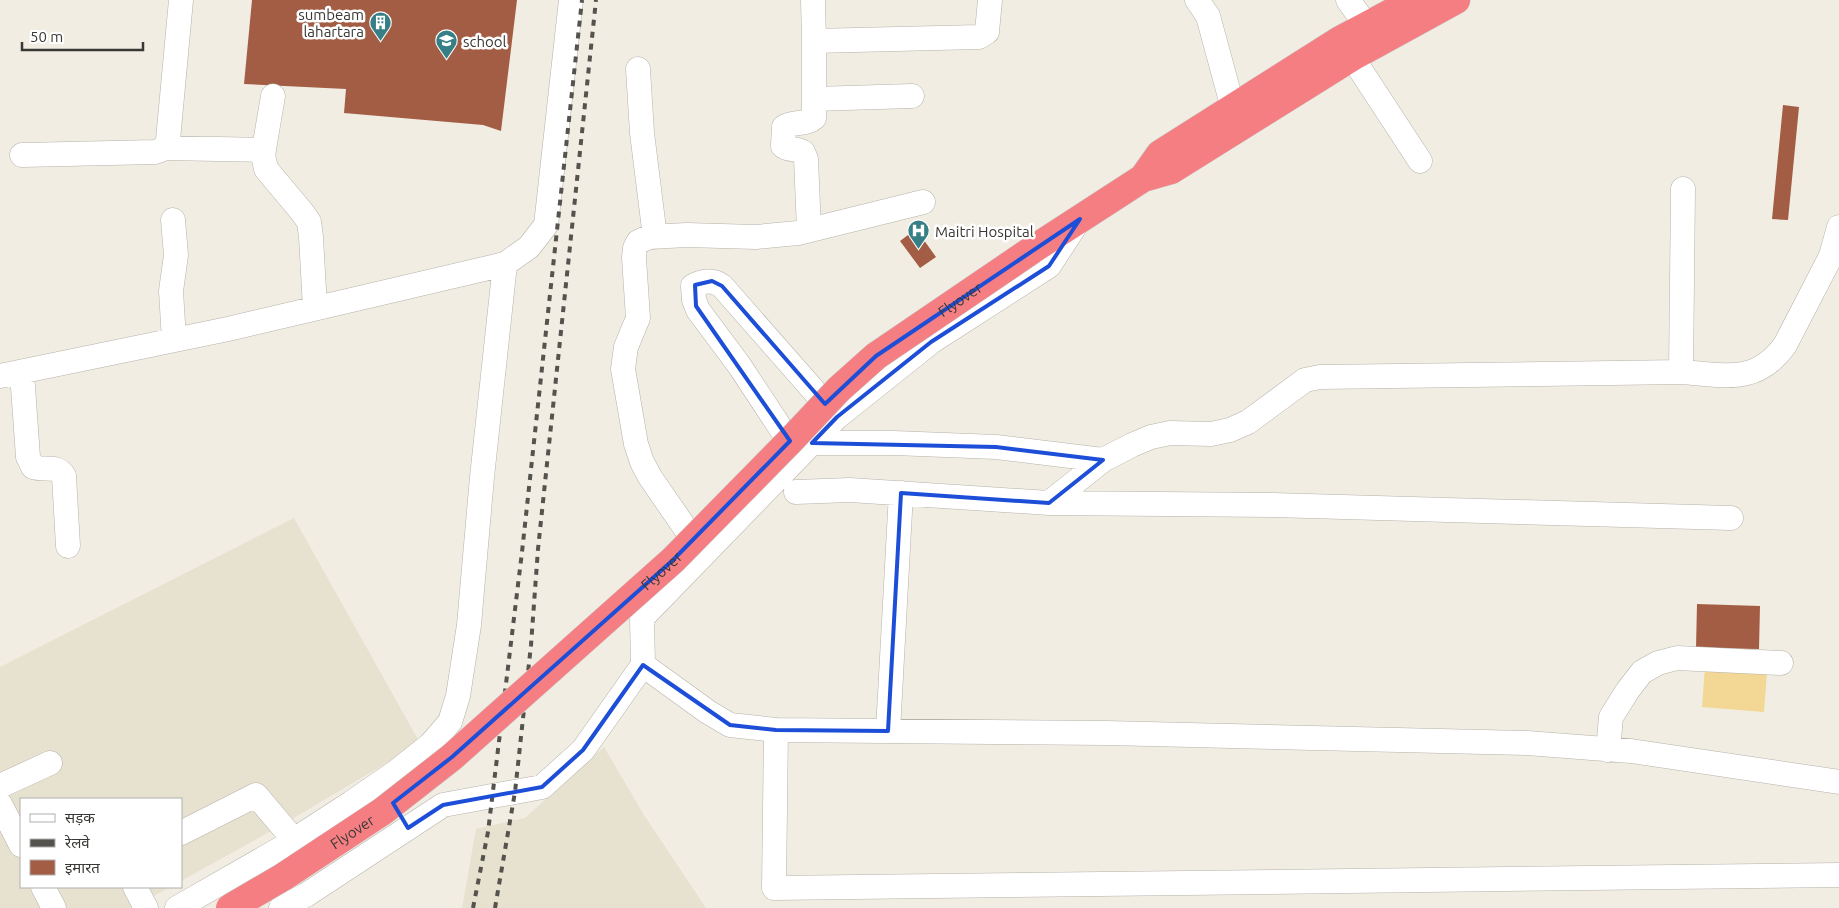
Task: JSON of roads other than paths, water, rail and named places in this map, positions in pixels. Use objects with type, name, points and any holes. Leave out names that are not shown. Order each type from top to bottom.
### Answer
[{"type":"highway","points":[[1143,178],[1160,154],[1366,25],[1415,0]]},
{"type":"highway","points":[[1143,178],[1170,170],[1352,57],[1456,0]]},
{"type":"highway","name":"Flyover","points":[[230,908],[283,877],[383,812],[452,757],[673,560],[839,389],[876,356],[1032,250],[1143,178]]},
{"type":"street","points":[[166,148],[181,0]]},
{"type":"street","points":[[68,546],[64,476],[58,470],[32,467],[28,457],[11,374],[174,340],[505,264],[529,247],[546,225],[571,0]]},
{"type":"street","points":[[809,230],[806,159],[803,152],[798,149],[788,150],[783,146],[784,127],[789,123],[811,121],[814,118],[813,0]]},
{"type":"street","points":[[814,40],[979,37],[987,32],[990,0]]},
{"type":"street","points":[[1348,0],[1366,25]]},
{"type":"street","points":[[1202,2],[1208,16],[1233,108]]},
{"type":"street","points":[[1352,57],[1420,161]]},
{"type":"street","points":[[638,69],[642,133],[655,237]]},
{"type":"street","points":[[273,96],[264,150],[266,169],[302,212],[308,222],[311,237],[316,308]]},
{"type":"street","points":[[814,99],[912,96]]},
{"type":"street","points":[[22,155],[155,152],[166,148],[264,150]]},
{"type":"street","points":[[1681,372],[1683,189]]},
{"type":"street","points":[[705,556],[650,476],[642,462],[636,444],[623,369],[626,347],[638,318],[635,248],[643,239],[655,237],[756,237],[798,233],[923,202]]},
{"type":"street","points":[[281,908],[306,894],[443,805],[542,787],[583,750],[643,665],[642,618],[705,556],[837,418],[931,342],[1049,266],[1080,219]]},
{"type":"street","points":[[173,220],[176,255],[171,291],[174,340]]},
{"type":"street","points":[[1049,503],[1103,460],[1132,445],[1151,437],[1170,433],[1211,434],[1230,430],[1248,422],[1305,380],[1320,377],[1681,372],[1728,375],[1748,374],[1762,368],[1775,358],[1785,345],[1831,256],[1839,227]]},
{"type":"street","points":[[176,908],[301,835],[380,783],[430,745],[450,722],[458,696],[469,625],[482,477],[505,264]]},
{"type":"street","points":[[806,450],[698,310],[694,300],[693,286],[712,281],[722,286],[837,418]]},
{"type":"street","points":[[806,450],[894,443],[996,447],[1103,460]]},
{"type":"street","points":[[796,492],[850,490],[1049,503],[1273,506],[1731,518]]},
{"type":"street","points":[[888,731],[901,493]]},
{"type":"street","points":[[1608,750],[1612,717],[1628,690],[1642,672],[1658,663],[1677,658],[1781,663]]},
{"type":"street","points":[[643,665],[708,712],[730,725],[776,730],[1118,734],[1527,743],[1631,751],[1839,782]]},
{"type":"street","points":[[776,730],[774,888],[1839,876]]},
{"type":"street","points":[[0,786],[50,763]]},
{"type":"street","points":[[380,783],[408,828]]},
{"type":"street","points":[[182,832],[256,795],[301,835]]},
{"type":"street","points":[[0,804],[20,842]]},
{"type":"street","points":[[44,888],[54,908]]},
{"type":"street","points":[[136,888],[146,908]]},
{"type":"railway","points":[[473,908],[488,832],[522,552],[582,0]]},
{"type":"railway","points":[[495,908],[515,792],[531,645],[538,549],[596,0]]},
{"type":"place","name":"sumbeam lahartara","points":[[380,42]]},
{"type":"place","name":"school","points":[[447,60]]},
{"type":"place","name":"Maitri Hospital","points":[[919,250]]}]
